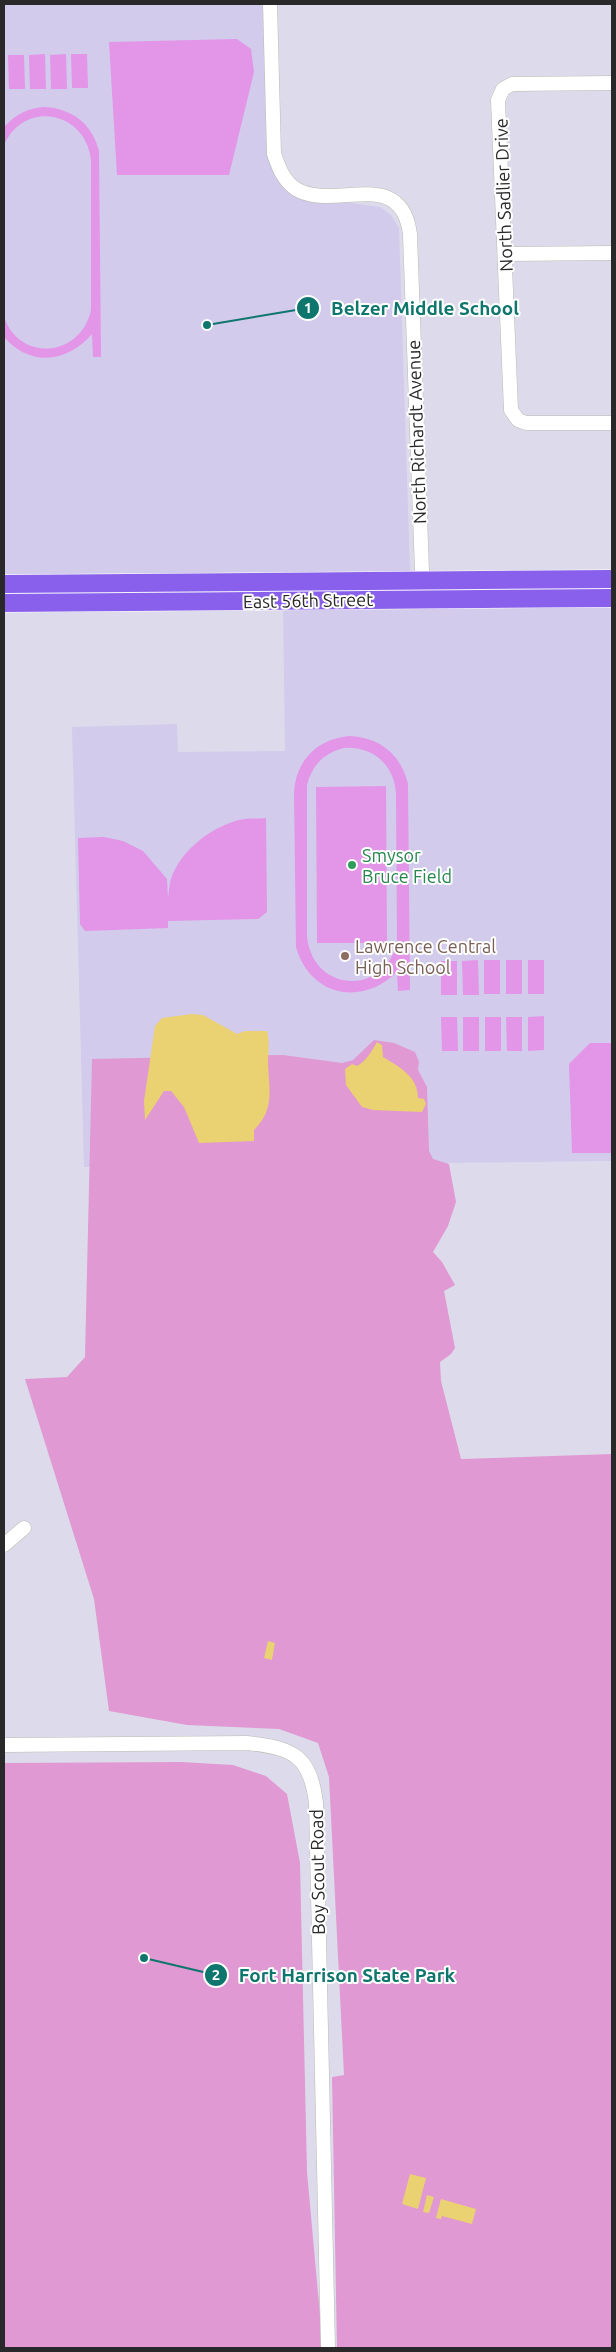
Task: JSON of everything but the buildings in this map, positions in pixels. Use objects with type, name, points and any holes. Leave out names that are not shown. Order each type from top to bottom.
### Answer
[{"type":"main road","name":"East 56th Street","points":[[4,584],[612,579]]},
{"type":"main road","name":"East 56th Street","points":[[4,603],[612,598]]},
{"type":"street","name":"North Richardt Avenue","points":[[270,4],[274,154],[280,171],[296,188],[313,195],[374,193],[387,198],[401,208],[408,220],[410,234],[420,581],[423,600]]},
{"type":"street","name":"North Sadlier Drive","points":[[612,83],[512,84],[503,89],[498,100],[511,409],[518,420],[529,423],[612,423]]},
{"type":"street","points":[[505,254],[612,253]]},
{"type":"street","points":[[109,583],[110,602]]},
{"type":"street","points":[[4,1545],[24,1528]]},
{"type":"street","name":"Boy Scout Road","points":[[4,1745],[247,1744],[282,1750],[293,1754],[307,1767],[316,1803],[328,2348]]},
{"type":"shaded area","points":[[4,4],[265,4],[269,153],[310,197],[380,207],[391,215],[399,228],[410,572],[4,574]]},
{"type":"shaded area","points":[[237,39],[251,49],[254,72],[229,175],[117,175],[109,42]]},
{"type":"shaded area","points":[[45,54],[46,89],[30,89],[29,55]]},
{"type":"shaded area","points":[[66,54],[67,89],[51,89],[50,55]]},
{"type":"shaded area","points":[[71,54],[87,54],[88,88],[72,88]]},
{"type":"shaded area","points":[[8,55],[24,55],[25,89],[9,89]]},
{"type":"shaded area","points":[[45,107],[64,111],[80,120],[92,133],[99,151],[101,357],[93,357],[92,334],[71,351],[60,356],[48,358],[25,353],[14,347],[4,337],[4,317],[12,332],[23,342],[36,347],[50,348],[63,345],[75,337],[85,326],[91,310],[91,160],[87,143],[78,131],[67,122],[53,117],[39,117],[25,121],[13,130],[4,145],[4,127],[9,122],[28,110]]},
{"type":"shaded area","name":"Lawrence Central High School","points":[[612,598],[612,1161],[84,1167],[72,727],[177,724],[178,752],[285,751],[283,601]]},
{"type":"shaded area","points":[[362,737],[380,744],[395,757],[405,774],[408,784],[410,990],[398,991],[397,972],[383,983],[368,990],[338,991],[325,986],[313,976],[303,964],[296,947],[294,792],[296,780],[304,761],[311,753],[328,741],[339,738]],"holes":[[[344,748],[364,750],[380,759],[391,773],[394,783],[396,793],[397,943],[389,961],[378,973],[364,979],[349,981],[334,977],[322,969],[312,955],[307,937],[307,785],[312,771],[330,753]]]},
{"type":"shaded area","name":"Smysor Bruce Field","points":[[386,786],[387,943],[317,943],[316,787]]},
{"type":"shaded area","points":[[266,818],[267,912],[258,919],[168,921],[168,928],[85,931],[80,924],[78,838],[104,837],[123,841],[143,851],[167,879],[168,898],[170,881],[175,869],[181,859],[198,842],[228,823],[242,819]]},
{"type":"shaded area","points":[[478,960],[479,995],[463,995],[462,961]]},
{"type":"shaded area","points":[[484,960],[500,960],[500,994],[484,994]]},
{"type":"shaded area","points":[[506,960],[522,960],[522,994],[506,994]]},
{"type":"shaded area","points":[[528,960],[544,960],[544,994],[528,994]]},
{"type":"shaded area","points":[[441,961],[457,961],[457,995],[441,995]]},
{"type":"shaded area","points":[[192,1014],[203,1015],[237,1034],[245,1031],[267,1031],[270,1091],[268,1107],[261,1122],[254,1130],[254,1141],[199,1143],[184,1107],[171,1091],[164,1091],[145,1120],[144,1101],[155,1026],[162,1018]]},
{"type":"shaded area","points":[[544,1016],[544,1050],[528,1051],[528,1017]]},
{"type":"shaded area","points":[[441,1017],[457,1017],[458,1051],[442,1051]]},
{"type":"shaded area","points":[[463,1017],[479,1017],[479,1051],[463,1051]]},
{"type":"shaded area","points":[[485,1017],[501,1017],[501,1051],[485,1051]]},
{"type":"shaded area","points":[[506,1017],[522,1017],[522,1051],[507,1051]]},
{"type":"shaded area","points":[[374,1040],[394,1043],[415,1052],[419,1062],[418,1070],[427,1087],[429,1151],[433,1159],[449,1164],[456,1202],[448,1226],[433,1252],[442,1262],[455,1285],[444,1291],[455,1348],[451,1354],[440,1362],[441,1381],[461,1459],[612,1454],[612,2348],[337,2348],[332,2077],[344,2075],[329,1777],[318,1743],[279,1729],[187,1725],[109,1711],[94,1599],[25,1379],[67,1377],[85,1357],[92,1059],[283,1055],[342,1063],[353,1060]]},
{"type":"shaded area","points":[[377,1042],[382,1045],[383,1057],[406,1073],[415,1084],[418,1098],[424,1099],[426,1104],[422,1112],[373,1110],[362,1107],[346,1085],[345,1069],[352,1064],[357,1066],[364,1061]]},
{"type":"shaded area","points":[[590,1043],[612,1043],[612,1153],[572,1153],[569,1064]]},
{"type":"shaded area","points":[[268,1641],[275,1643],[272,1660],[264,1658]]},
{"type":"shaded area","points":[[181,1762],[233,1765],[266,1776],[287,1794],[300,1863],[307,2172],[323,2348],[4,2348],[4,1763]]},
{"type":"shaded area","points":[[410,2174],[426,2178],[418,2209],[402,2204]]},
{"type":"shaded area","points":[[427,2195],[434,2197],[429,2213],[423,2212]]},
{"type":"shaded area","points":[[441,2199],[476,2209],[472,2224],[442,2216],[441,2219],[436,2218]]},
{"type":"place","name":"Belzer Middle School","points":[[207,325]]},
{"type":"place","name":"Smysor Bruce Field","points":[[352,865]]},
{"type":"place","name":"Lawrence Central High School","points":[[345,956]]},
{"type":"place","name":"Fort Harrison State Park","points":[[144,1958]]}]
